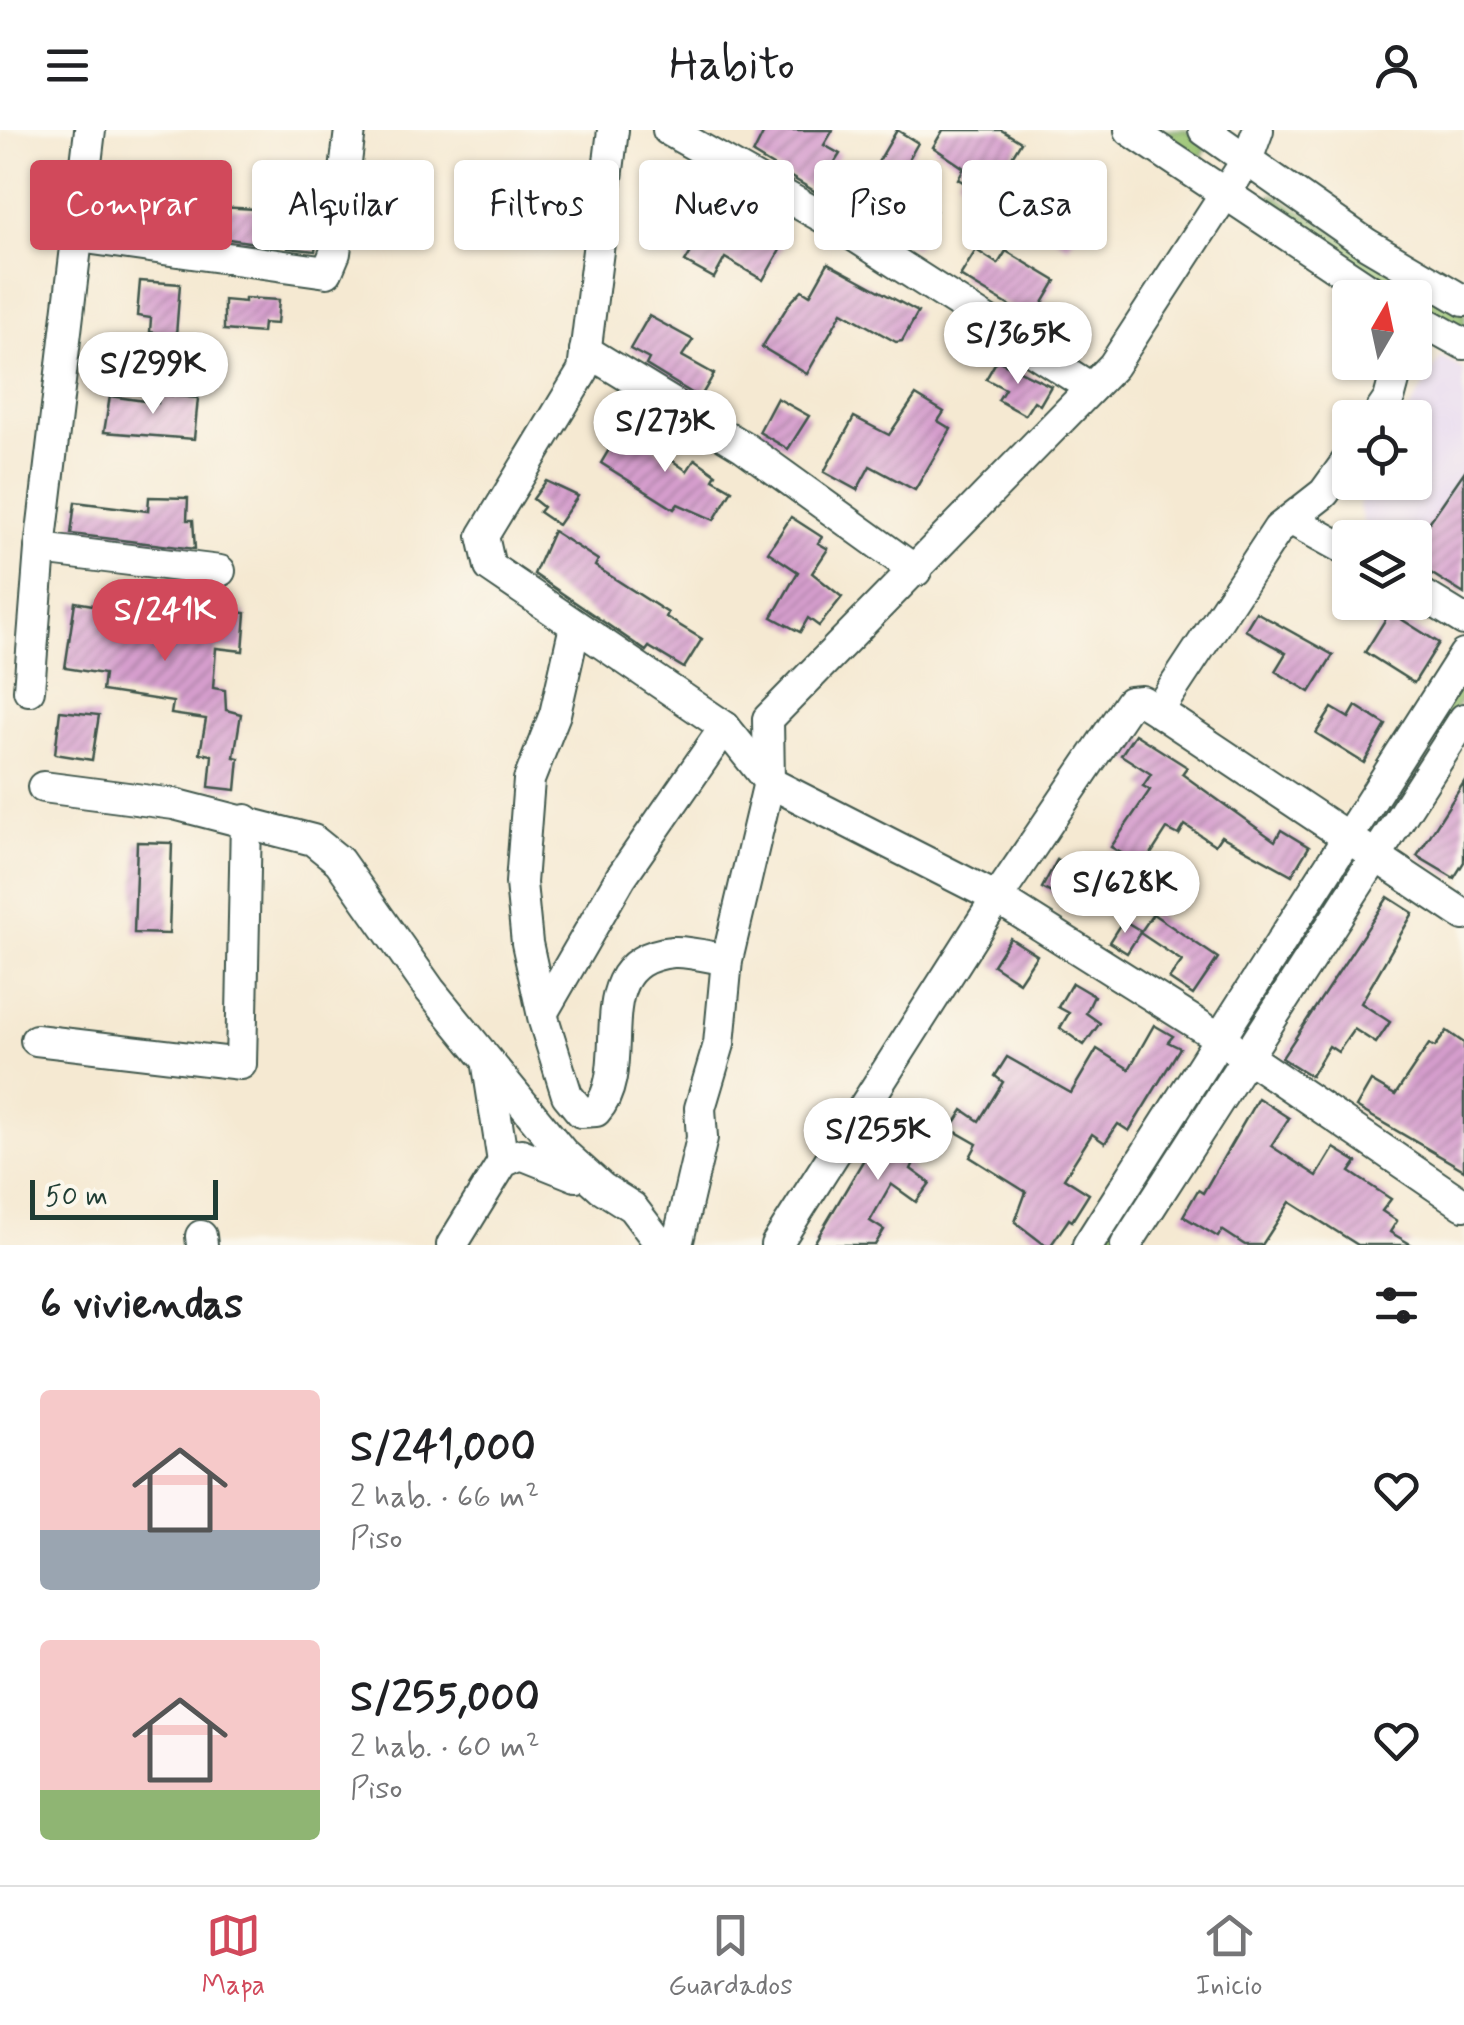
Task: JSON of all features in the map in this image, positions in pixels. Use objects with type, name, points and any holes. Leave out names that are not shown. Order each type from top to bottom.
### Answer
[{"type":"street","points":[[87,160],[90,130]]},
{"type":"street","points":[[171,250],[327,272],[335,253],[350,130]]},
{"type":"street","points":[[613,130],[582,371],[483,536],[490,566],[725,727],[769,782],[997,898],[1221,1038],[1464,1205]]},
{"type":"street","points":[[668,130],[842,228],[1091,388]]},
{"type":"street","points":[[1130,130],[1355,280]]},
{"type":"street","points":[[1204,130],[1367,244],[1464,301]]},
{"type":"street","points":[[677,1245],[702,1138],[700,1108],[719,1044],[726,960],[769,782],[768,718],[1113,366],[1247,160],[1258,139],[1258,130]]},
{"type":"street","points":[[30,690],[40,549],[77,250]]},
{"type":"street","points":[[1432,326],[1464,344]]},
{"type":"street","points":[[585,350],[744,446],[916,571]]},
{"type":"street","points":[[1158,711],[1278,529],[1324,493],[1332,482]]},
{"type":"street","points":[[1292,520],[1332,542]]},
{"type":"street","points":[[40,549],[220,572]]},
{"type":"street","points":[[1432,600],[1464,620]]},
{"type":"street","points":[[575,626],[555,714],[529,780],[522,883],[527,942],[544,1010],[567,1096],[581,1112],[596,1111],[606,1100],[614,1014],[623,980],[641,962],[673,952],[726,960]]},
{"type":"street","points":[[1088,1245],[1464,655]]},
{"type":"street","points":[[776,1245],[997,898],[1124,708],[1142,700],[1464,914]]},
{"type":"street","points":[[1126,1245],[1464,719]]},
{"type":"street","points":[[544,1010],[621,876],[725,727]]},
{"type":"street","points":[[43,787],[174,804],[313,840],[339,861],[487,1060],[563,1153],[602,1188]]},
{"type":"street","points":[[36,1040],[241,1064],[246,820]]},
{"type":"street","points":[[487,1060],[503,1162]]},
{"type":"street","points":[[452,1245],[503,1162],[521,1154],[602,1188],[632,1206],[661,1245]]},
{"type":"shaded area","points":[[1441,357],[1464,370],[1464,587],[1432,567],[1432,520],[1362,520],[1359,506],[1361,500],[1432,500],[1432,400],[1415,400],[1427,380],[1432,380]]},
{"type":"green space","points":[[1149,130],[1185,130],[1208,145],[1198,163]]},
{"type":"green space","points":[[1273,194],[1411,280],[1377,280],[1263,208]]},
{"type":"green space","points":[[1432,293],[1464,313],[1464,332],[1432,314]]},
{"type":"green space","points":[[1464,676],[1464,695],[1390,811],[1381,806]]},
{"type":"green space","points":[[1338,872],[1347,877],[1260,1013],[1251,1007]]},
{"type":"green space","points":[[1207,1078],[1216,1083],[1113,1245],[1100,1245]]},
{"type":"building","points":[[765,130],[833,130],[824,145],[840,154],[836,160],[814,160],[814,191],[794,179],[794,160],[763,160],[753,154]]},
{"type":"building","points":[[897,130],[918,143],[908,160],[879,160]]},
{"type":"building","points":[[943,130],[1001,130],[1021,142],[1010,160],[962,160],[962,167],[933,147]]},
{"type":"building","points":[[232,208],[252,209],[252,243],[232,239]]},
{"type":"building","points":[[692,250],[780,250],[763,280],[725,258],[714,278],[685,262]]},
{"type":"building","points":[[976,250],[998,264],[1006,251],[1056,281],[1033,320],[960,276]]},
{"type":"building","points":[[828,263],[918,312],[902,341],[896,342],[842,312],[807,374],[762,347],[789,304],[802,290],[810,295]]},
{"type":"building","points":[[140,281],[180,284],[176,335],[150,332],[151,318],[137,316]]},
{"type":"building","points":[[245,298],[279,300],[277,324],[263,323],[262,333],[224,330],[224,300],[245,302]]},
{"type":"building","points":[[649,316],[693,340],[682,356],[714,374],[700,398],[646,365],[649,359],[630,349]]},
{"type":"building","points":[[997,360],[1051,386],[1040,405],[1034,401],[1025,415],[998,400],[1005,389],[986,379]]},
{"type":"building","points":[[159,394],[198,398],[194,439],[104,432],[110,396],[158,403]]},
{"type":"building","points":[[916,395],[944,412],[938,421],[951,429],[915,490],[870,466],[857,490],[824,472],[854,417],[889,435]]},
{"type":"building","points":[[777,398],[809,416],[788,449],[759,432]]},
{"type":"building","points":[[624,424],[654,442],[652,446],[687,471],[695,459],[716,474],[713,479],[732,490],[714,520],[678,504],[674,509],[601,463]]},
{"type":"building","points":[[1464,472],[1464,594],[1432,574],[1431,520]]},
{"type":"building","points":[[546,481],[578,496],[558,525],[539,512],[543,507],[533,499]]},
{"type":"building","points":[[149,497],[188,498],[187,520],[193,520],[195,549],[71,534],[75,502],[148,511]]},
{"type":"building","points":[[791,517],[822,537],[818,543],[828,549],[812,573],[842,597],[819,626],[808,618],[800,632],[772,617],[798,572],[768,552]]},
{"type":"building","points":[[553,531],[598,560],[595,566],[702,639],[684,668],[649,647],[646,651],[534,574]]},
{"type":"building","points":[[101,598],[246,613],[243,651],[216,648],[213,688],[225,690],[226,710],[241,714],[234,757],[239,758],[236,790],[209,787],[212,755],[200,753],[206,719],[171,714],[173,702],[102,691],[104,674],[65,668],[75,602],[99,606]]},
{"type":"building","points":[[1256,612],[1333,655],[1310,692],[1275,671],[1286,653],[1245,630]]},
{"type":"building","points":[[1385,620],[1403,620],[1439,643],[1414,683],[1365,652]]},
{"type":"building","points":[[1356,706],[1386,725],[1364,763],[1316,733],[1332,708],[1349,718]]},
{"type":"building","points":[[60,711],[99,715],[92,760],[55,754]]},
{"type":"building","points":[[1135,734],[1187,767],[1182,774],[1275,841],[1281,830],[1309,847],[1292,875],[1221,836],[1215,845],[1185,825],[1179,835],[1167,829],[1135,879],[1114,865],[1121,853],[1111,847],[1150,790],[1143,786],[1151,774],[1121,755]]},
{"type":"building","points":[[1464,782],[1464,862],[1454,878],[1417,856]]},
{"type":"building","points":[[137,842],[172,843],[169,934],[134,933]]},
{"type":"building","points":[[1057,860],[1094,881],[1078,907],[1042,888]]},
{"type":"building","points":[[1388,897],[1413,913],[1361,1003],[1390,1022],[1376,1043],[1354,1029],[1338,1052],[1329,1046],[1311,1076],[1282,1058]]},
{"type":"building","points":[[1153,914],[1218,958],[1193,995],[1169,979],[1182,961],[1140,933]]},
{"type":"building","points":[[1123,920],[1141,931],[1127,953],[1109,942]]},
{"type":"building","points":[[1010,938],[1037,955],[1019,982],[993,965]]},
{"type":"building","points":[[1072,983],[1094,996],[1086,1013],[1100,1023],[1084,1045],[1060,1028],[1069,1013],[1058,1007]]},
{"type":"building","points":[[1154,1025],[1173,1036],[1168,1042],[1180,1048],[1129,1131],[1118,1124],[1105,1143],[1092,1134],[1064,1178],[1089,1194],[1072,1221],[1069,1219],[1051,1245],[1045,1245],[1015,1222],[1026,1192],[970,1157],[977,1144],[951,1129],[963,1110],[979,1121],[1003,1082],[995,1076],[1007,1057],[1071,1093],[1097,1049],[1129,1069]]},
{"type":"building","points":[[1447,1031],[1464,1043],[1464,1170],[1356,1107],[1371,1081],[1395,1095],[1429,1044],[1435,1047]]},
{"type":"building","points":[[1258,1098],[1289,1118],[1271,1146],[1317,1176],[1334,1148],[1357,1162],[1350,1172],[1391,1199],[1382,1211],[1397,1221],[1390,1232],[1412,1245],[1358,1245],[1290,1202],[1262,1245],[1245,1245],[1222,1230],[1218,1237],[1183,1216],[1198,1190],[1203,1193]]},
{"type":"building","points":[[895,1107],[930,1129],[911,1169],[930,1183],[916,1202],[891,1184],[870,1221],[884,1230],[875,1245],[813,1245]]}]
